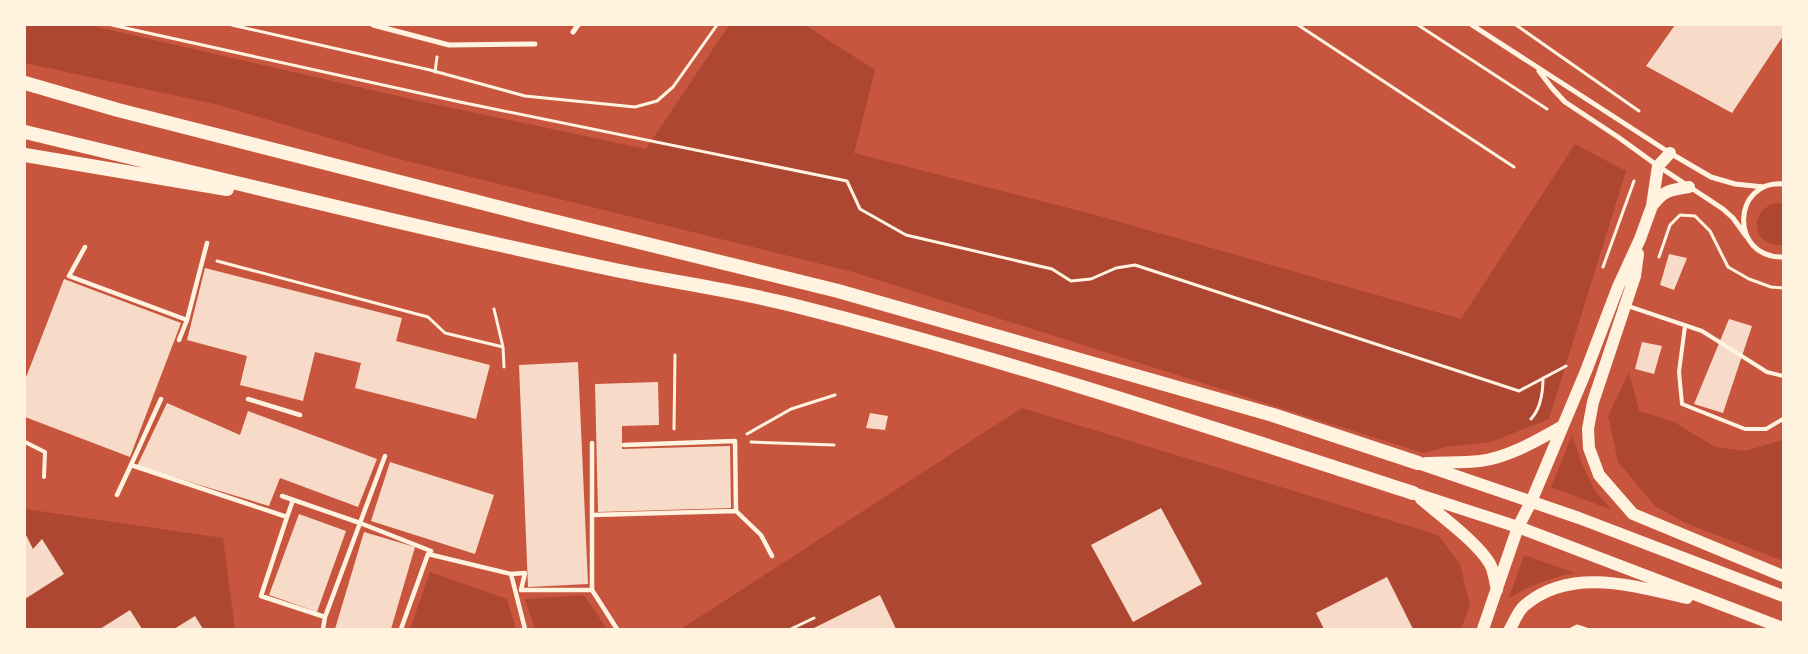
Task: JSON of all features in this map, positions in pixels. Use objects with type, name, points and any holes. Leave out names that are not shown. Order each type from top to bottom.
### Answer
[{"type":"highway","points":[[25,83],[118,110],[529,215],[838,291],[1273,415],[1418,463]]},
{"type":"highway","points":[[25,91],[118,110]]},
{"type":"highway","points":[[25,132],[603,268],[807,308],[1073,384],[1413,493]]},
{"type":"highway","points":[[25,155],[344,208]]},
{"type":"main road","points":[[1483,629],[1518,528],[1531,502],[1586,371],[1618,286],[1640,239],[1652,206],[1658,166],[1670,153]]},
{"type":"main road","points":[[1652,206],[1661,194],[1689,187]]},
{"type":"main road","points":[[1640,239],[1635,276],[1593,402],[1588,429],[1589,448],[1599,475],[1633,514],[1783,576]]},
{"type":"main road","points":[[1418,463],[1480,461],[1505,455],[1561,427]]},
{"type":"main road","points":[[1418,463],[1579,518],[1783,596]]},
{"type":"main road","points":[[1413,493],[1518,528],[1783,628]]},
{"type":"main road","points":[[1413,493],[1449,522],[1481,552],[1491,564],[1497,590]]},
{"type":"main road","points":[[1510,629],[1523,607],[1549,589],[1598,581],[1642,588],[1735,609]]},
{"type":"street","points":[[373,25],[449,44],[534,44]]},
{"type":"street","points":[[573,32],[578,25]]},
{"type":"street","points":[[1472,25],[1670,153],[1711,177],[1735,184],[1764,187],[1783,184]]},
{"type":"street","points":[[1537,68],[1565,102],[1729,213],[1753,246],[1763,254],[1783,257]]},
{"type":"street","points":[[1746,236],[1743,225],[1747,202],[1764,187]]},
{"type":"street","points":[[180,340],[188,320],[207,243]]},
{"type":"street","points":[[85,247],[70,276],[188,320]]},
{"type":"street","points":[[117,495],[161,399]]},
{"type":"street","points":[[248,399],[300,414]]},
{"type":"street","points":[[624,445],[736,441],[736,511]]},
{"type":"street","points":[[592,443],[592,590],[617,629]]},
{"type":"street","points":[[323,629],[325,617],[385,456]]},
{"type":"street","points":[[131,465],[286,517]]},
{"type":"street","points":[[282,496],[360,523],[431,551],[428,554],[402,629]]},
{"type":"street","points":[[293,500],[260,596],[325,617]]},
{"type":"street","points":[[592,515],[736,511],[761,535],[772,556]]},
{"type":"street","points":[[428,554],[511,574],[525,573],[521,590],[592,590]]},
{"type":"street","points":[[511,574],[525,629]]},
{"type":"lane","points":[[1626,306],[1702,331],[1767,372],[1783,376]]},
{"type":"lane","points":[[1685,326],[1680,372],[1682,404],[1744,429],[1766,428],[1783,419]]},
{"type":"lane","points":[[25,442],[45,452],[44,477]]},
{"type":"path","points":[[112,25],[460,102],[848,181],[860,210],[906,235],[1052,269],[1071,281],[1091,279],[1116,268],[1135,265],[1519,391],[1568,364]]},
{"type":"path","points":[[232,25],[430,70],[525,96],[635,107],[657,101],[673,88],[717,25]]},
{"type":"path","points":[[1298,25],[1514,167]]},
{"type":"path","points":[[1418,25],[1548,110]]},
{"type":"path","points":[[1516,25],[1640,112]]},
{"type":"path","points":[[1600,276],[1635,178]]},
{"type":"path","points":[[1657,264],[1670,225],[1680,215],[1695,216],[1710,231],[1728,267],[1749,279],[1771,287],[1783,288]]},
{"type":"path","points":[[204,257],[428,317],[444,333],[503,347]]},
{"type":"path","points":[[494,309],[503,347],[504,367]]},
{"type":"path","points":[[674,443],[675,354]]},
{"type":"path","points":[[1529,422],[1534,416],[1543,394],[1543,378]]},
{"type":"path","points":[[736,441],[792,409],[836,395]]},
{"type":"path","points":[[736,441],[834,445]]},
{"type":"path","points":[[791,629],[814,618]]},
{"type":"path","points":[[1571,629],[1577,626],[1586,629]]},
{"type":"shaded area","points":[[25,25],[89,25],[419,101],[646,149],[729,25],[805,25],[875,70],[854,153],[1092,214],[1461,319],[1575,144],[1626,171],[1549,419],[1491,442],[1446,447],[1423,453],[853,272],[399,159],[219,105],[25,63]]},
{"type":"shaded area","points":[[1776,203],[1783,204],[1782,245],[1772,244],[1764,240],[1759,234],[1757,227],[1760,213]]},
{"type":"shaded area","points":[[1629,372],[1639,411],[1674,422],[1715,447],[1745,451],[1783,440],[1783,561],[1686,523],[1655,506],[1618,462],[1608,416]]},
{"type":"shaded area","points":[[1022,408],[1438,535],[1460,564],[1470,605],[1461,629],[681,629]]},
{"type":"shaded area","points":[[1572,435],[1582,464],[1595,491],[1612,510],[1551,487]]},
{"type":"shaded area","points":[[25,509],[223,538],[235,629],[25,629]]},
{"type":"shaded area","points":[[1524,555],[1575,573],[1541,583],[1509,598]]},
{"type":"shaded area","points":[[430,572],[507,599],[516,629],[410,629]]},
{"type":"shaded area","points":[[584,595],[607,629],[535,629],[525,599]]},
{"type":"building","points":[[1675,25],[1783,25],[1783,36],[1732,113],[1646,66]]},
{"type":"building","points":[[1669,254],[1687,258],[1674,290],[1660,285]]},
{"type":"building","points":[[205,268],[402,318],[396,341],[490,365],[476,419],[355,388],[361,363],[315,352],[303,401],[240,385],[247,356],[187,340]]},
{"type":"building","points":[[64,279],[181,323],[130,457],[25,417],[25,380]]},
{"type":"building","points":[[1729,319],[1752,326],[1723,413],[1694,404]]},
{"type":"building","points":[[1642,342],[1662,346],[1654,374],[1635,369]]},
{"type":"building","points":[[578,362],[588,584],[528,587],[519,365]]},
{"type":"building","points":[[658,382],[659,425],[622,426],[622,449],[730,446],[731,508],[598,512],[595,384]]},
{"type":"building","points":[[167,403],[240,435],[248,411],[377,459],[358,507],[280,478],[269,506],[137,466]]},
{"type":"building","points":[[870,413],[888,416],[885,430],[866,428]]},
{"type":"building","points":[[390,462],[494,495],[475,554],[371,521]]},
{"type":"building","points":[[1161,508],[1202,584],[1133,622],[1091,545]]},
{"type":"building","points":[[299,514],[346,531],[317,612],[269,595]]},
{"type":"building","points":[[364,532],[415,547],[391,629],[335,629]]},
{"type":"building","points":[[25,533],[33,549],[42,539],[64,574],[25,599]]},
{"type":"building","points":[[1387,577],[1413,629],[1324,629],[1316,613]]},
{"type":"building","points":[[880,595],[896,629],[812,629]]},
{"type":"building","points":[[130,610],[142,629],[100,629]]},
{"type":"building","points":[[195,616],[203,629],[174,629]]}]
